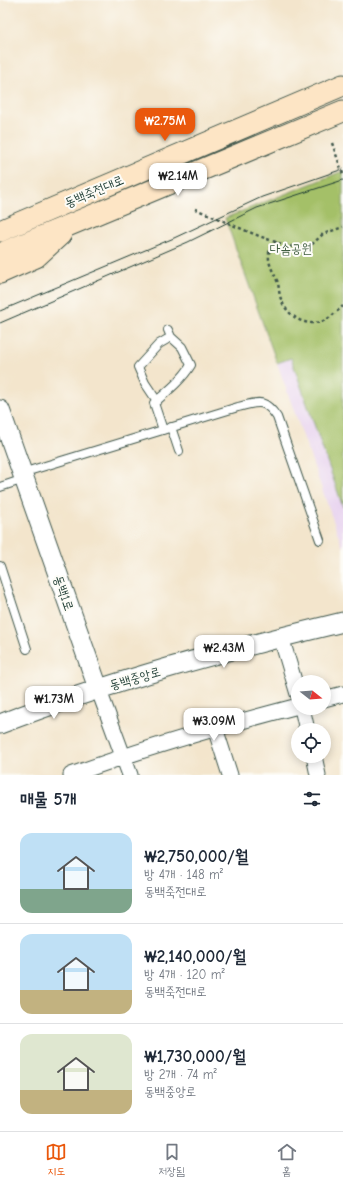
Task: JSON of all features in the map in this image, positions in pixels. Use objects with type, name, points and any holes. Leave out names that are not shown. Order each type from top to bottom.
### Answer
[{"type":"main road","name":"동백죽전대로","points":[[0,231],[343,85]]},
{"type":"main road","name":"동백죽전대로","points":[[0,254],[343,111]]},
{"type":"main road","points":[[0,273],[36,257],[75,222]]},
{"type":"street","name":"동백1로","points":[[0,410],[130,775]]},
{"type":"street","name":"동백중앙로","points":[[0,724],[98,688],[281,637],[343,622]]},
{"type":"street","points":[[281,637],[292,675]]},
{"type":"street","points":[[331,697],[343,694]]},
{"type":"street","points":[[71,775],[123,756],[214,728],[291,708]]},
{"type":"street","points":[[214,728],[230,775]]},
{"type":"street","points":[[315,763],[318,775]]},
{"type":"lane","points":[[157,400],[138,367],[169,334],[182,347],[191,365],[185,374],[154,404],[179,452]]},
{"type":"lane","points":[[0,487],[23,476],[167,428],[238,407],[261,402],[269,405],[277,417],[320,540]]},
{"type":"lane","points":[[0,566],[27,649]]},
{"type":"path","points":[[332,143],[343,174]]},
{"type":"path","points":[[195,209],[278,242],[307,249],[323,234],[343,227]]},
{"type":"path","points":[[278,242],[270,248],[268,262],[278,284],[280,298],[287,310],[293,316],[306,321],[319,322],[331,316],[343,306]]},
{"type":"shaded area","points":[[343,340],[343,548],[277,363]]},
{"type":"green space","name":"다솜공원","points":[[343,171],[343,507],[291,358],[277,363],[225,218]]},
{"type":"tram line","points":[[0,311],[174,238],[262,197],[343,169]]},
{"type":"tram line","points":[[0,323],[188,242],[257,208],[343,180]]}]
